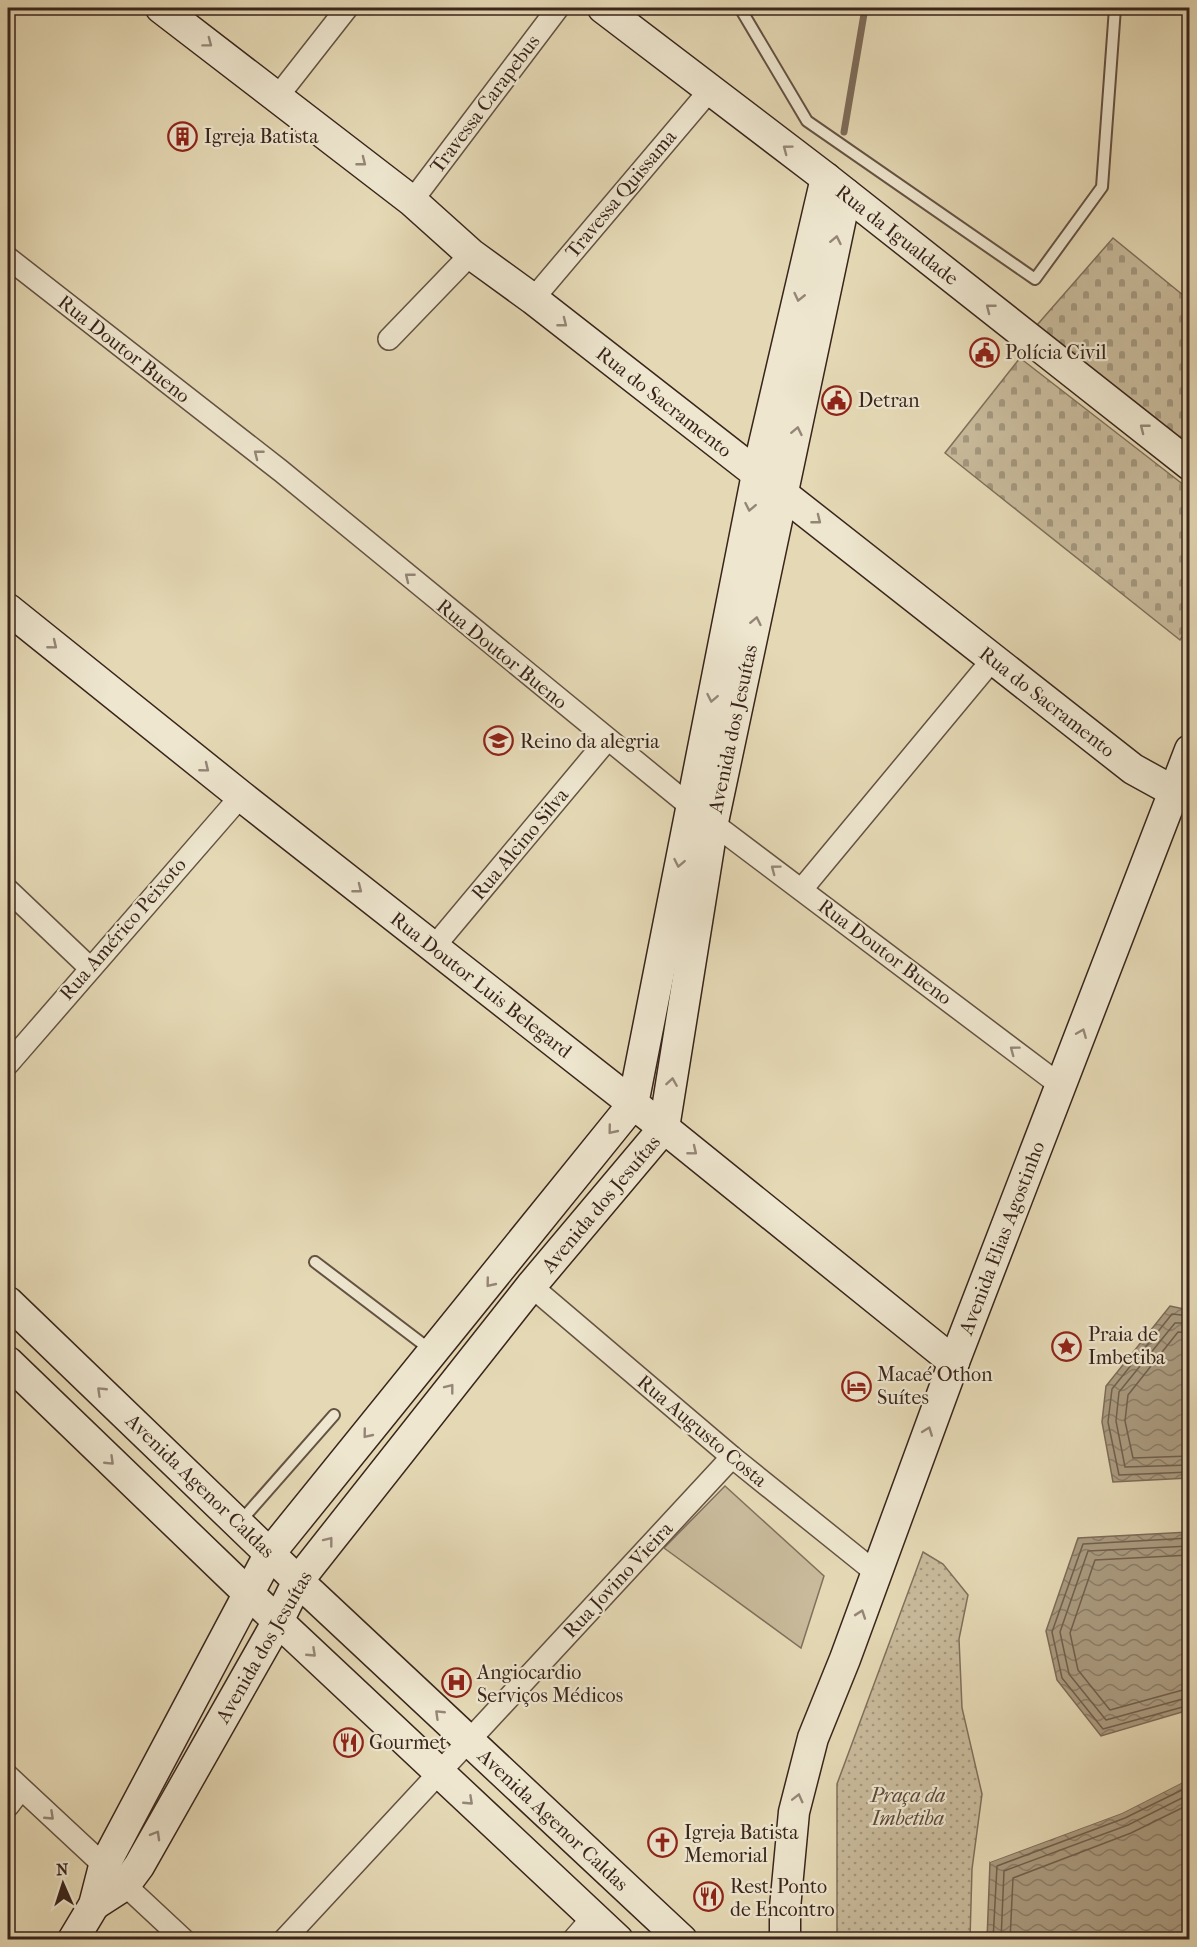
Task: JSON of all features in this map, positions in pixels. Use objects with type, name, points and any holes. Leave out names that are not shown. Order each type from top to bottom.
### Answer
[{"type":"street","name":"Rua do Sacramento","points":[[161,8],[278,96],[411,201],[471,255],[533,299],[1133,769],[1173,791]]},
{"type":"street","points":[[278,96],[348,8]]},
{"type":"street","name":"Travessa Carapebus","points":[[411,201],[558,8]]},
{"type":"street","name":"Rua da Igualdade","points":[[603,8],[836,186],[1190,465]]},
{"type":"street","name":"Travessa Quissama","points":[[533,299],[710,90]]},
{"type":"street","name":"Avenida dos Jesuítas","points":[[73,1940],[278,1621],[298,1581],[531,1286],[664,1128],[701,814],[757,474],[836,186]]},
{"type":"street","name":"Avenida dos Jesuítas","points":[[115,1875],[270,1553],[633,1104],[701,814],[783,494],[836,186]]},
{"type":"street","points":[[389,339],[471,255]]},
{"type":"street","name":"Rua Doutor Bueno","points":[[8,258],[280,471],[607,740],[701,814],[1060,1085]]},
{"type":"street","name":"Rua Doutor Luis Belegard","points":[[10,616],[664,1128],[954,1362]]},
{"type":"street","points":[[802,890],[993,659]]},
{"type":"street","name":"Rua Alcino Silva","points":[[433,948],[607,740]]},
{"type":"street","name":"Avenida Elias Agostinho","points":[[785,1940],[785,1908],[794,1812],[813,1738],[845,1659],[875,1572],[954,1362],[1190,750]]},
{"type":"street","name":"Rua Américo Peixoto","points":[[8,1064],[89,967],[241,796]]},
{"type":"street","points":[[8,891],[89,967]]},
{"type":"street","name":"Rua Augusto Costa","points":[[531,1286],[732,1457],[875,1572]]},
{"type":"street","name":"Avenida Agenor Caldas","points":[[8,1302],[298,1581],[682,1940]]},
{"type":"street","points":[[8,1362],[249,1594],[618,1940]]},
{"type":"street","points":[[39,1392],[71,1362]]},
{"type":"street","name":"Rua Jovino Vieira","points":[[284,1940],[732,1457]]},
{"type":"street","points":[[8,1806],[14,1782],[184,1940]]},
{"type":"street","points":[[573,1940],[593,1917]]},
{"type":"lane","points":[[740,8],[807,121],[1035,279],[1102,187],[1115,8]]},
{"type":"lane","points":[[315,1262],[433,1352]]},
{"type":"lane","points":[[239,1523],[334,1415]]},
{"type":"green space","points":[[1113,238],[1189,300],[1189,453],[1031,332]]},
{"type":"green space","points":[[1020,358],[1189,489],[1189,627],[1180,640],[945,453]]},
{"type":"green space","points":[[725,1486],[824,1576],[801,1648],[664,1548]]},
{"type":"green space","name":"Praça da Imbetiba","points":[[923,1552],[943,1564],[968,1595],[959,1639],[962,1708],[982,1794],[972,1869],[970,1939],[837,1939],[837,1784]]},
{"type":"water","points":[[1170,1306],[1189,1310],[1189,1478],[1113,1482],[1102,1422],[1106,1386]]},
{"type":"water","points":[[1189,1532],[1189,1710],[1101,1736],[1057,1680],[1046,1631],[1078,1538]]},
{"type":"water","points":[[1189,1779],[1189,1939],[987,1940],[990,1862],[1122,1813]]},
{"type":"pier","points":[[1190,1776],[1189,1779],[1122,1813],[990,1862],[990,1859],[1121,1810]]},
{"type":"waterway","points":[[844,132],[865,8]]},
{"type":"place","name":"Igreja Batista","points":[[183,136]]},
{"type":"place","name":"Polícia Civil","points":[[984,352]]},
{"type":"place","name":"Detran","points":[[837,400]]},
{"type":"place","name":"Reino da alegria","points":[[499,741]]},
{"type":"place","name":"Praia de Imbetiba","points":[[1067,1346]]},
{"type":"place","name":"Macaé Othon Suítes","points":[[856,1386]]},
{"type":"place","name":"Angiocardio Serviços Médicos","points":[[456,1683]]},
{"type":"place","name":"Gourmet","points":[[348,1742]]},
{"type":"place","name":"Igreja Batista Memorial","points":[[663,1843]]},
{"type":"place","name":"Rest. Ponto de Encontro","points":[[709,1897]]}]
